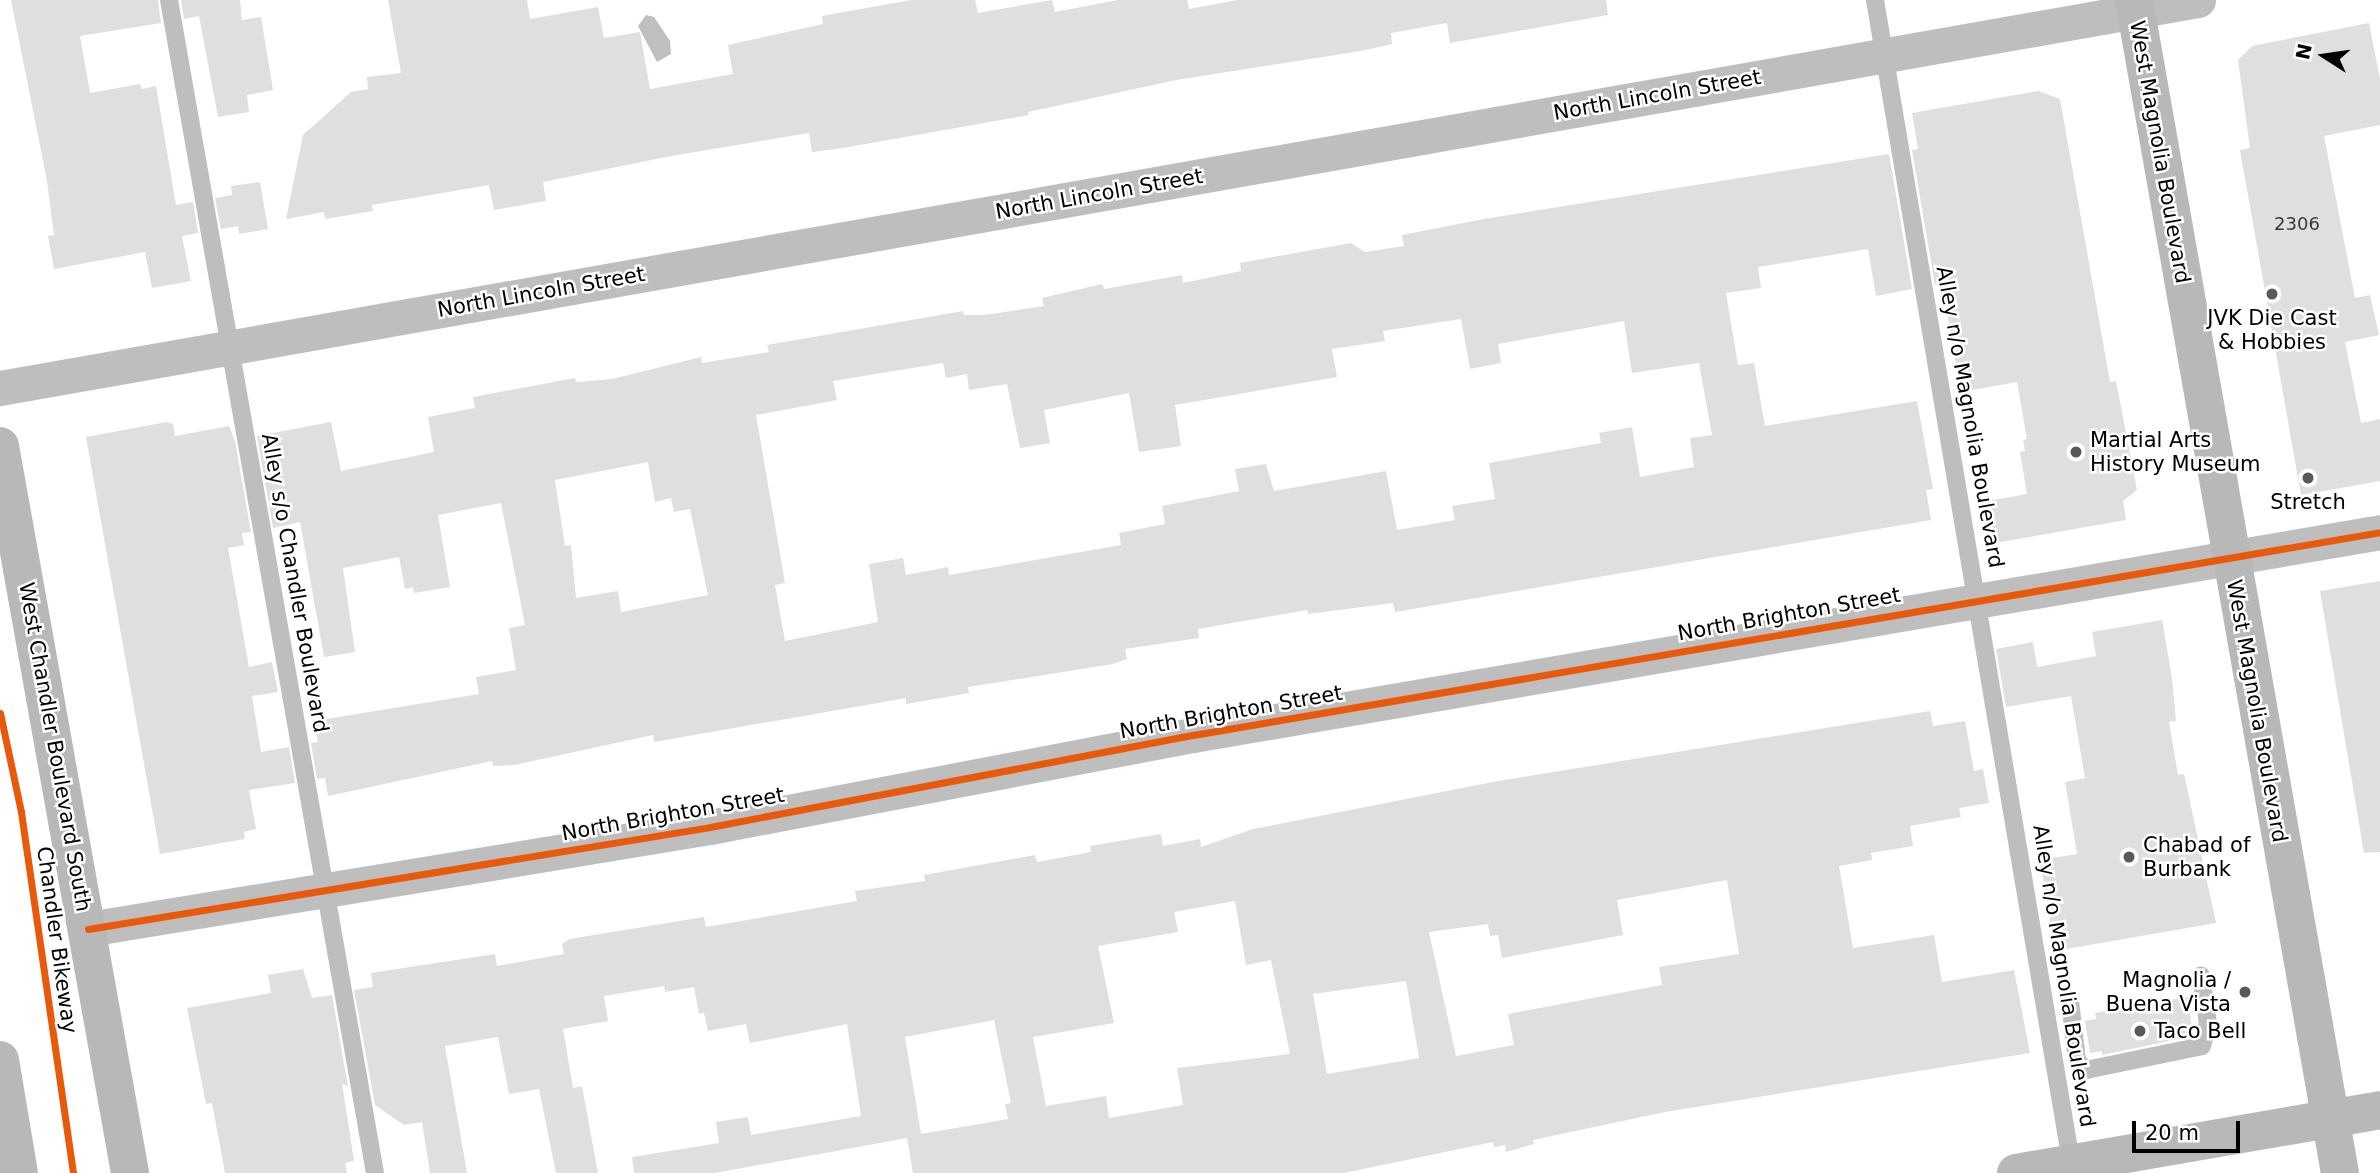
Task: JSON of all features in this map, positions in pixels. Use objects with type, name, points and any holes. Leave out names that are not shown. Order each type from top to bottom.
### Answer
[{"type":"main road","name":"West Magnolia Boulevard","points":[[2135,5],[2340,1173]]},
{"type":"main road","name":"West Chandler Boulevard South","points":[[0,446],[130,1173]]},
{"type":"main road","points":[[0,1060],[19,1173]]},
{"type":"main road","points":[[2016,1173],[2072,1168],[2380,1110]]},
{"type":"street","name":"North Lincoln Street","points":[[0,388],[1885,55],[2135,5],[2198,0]]},
{"type":"street","name":"North Brighton Street","points":[[88,929],[710,827],[1207,733],[2230,555],[2380,532]]},
{"type":"lane","name":"Alley s/o Chandler Boulevard","points":[[169,0],[375,1173]]},
{"type":"lane","name":"Alley n/o Magnolia Boulevard","points":[[1875,0],[2072,1168]]},
{"type":"lane","points":[[2070,1001],[2077,1061],[2086,1070],[2202,1046],[2208,1024],[2201,976]]},
{"type":"shaded area","points":[[646,15],[654,17],[670,41],[671,54],[657,62],[638,26]]},
{"type":"building","points":[[11,0],[158,0],[161,23],[80,36],[90,93],[140,84],[142,89],[156,86],[176,205],[193,202],[198,233],[182,236],[191,281],[152,288],[145,252],[54,269],[48,236],[54,235],[47,181]]},
{"type":"building","points":[[181,0],[240,0],[242,20],[261,17],[273,90],[247,95],[249,112],[218,117],[199,16],[184,19]]},
{"type":"building","points":[[388,0],[527,0],[530,19],[598,7],[604,38],[640,32],[650,89],[733,74],[728,45],[823,24],[822,16],[911,0],[975,0],[978,13],[1052,0],[1055,12],[1118,0],[1187,0],[1189,9],[1237,0],[1606,0],[1608,15],[1450,43],[1447,23],[1391,33],[1392,44],[1361,51],[1176,80],[1028,112],[1029,115],[843,148],[812,152],[809,133],[671,156],[543,182],[546,201],[494,210],[489,185],[372,205],[373,211],[325,219],[324,212],[286,219],[303,135],[351,92],[368,89],[367,77],[401,73]]},
{"type":"building","points":[[2369,23],[2380,79],[2380,125],[2324,136],[2355,298],[2370,295],[2379,335],[2345,342],[2361,423],[2380,419],[2380,481],[2301,495],[2240,150],[2250,148],[2238,60],[2252,46]]},
{"type":"building","points":[[2038,91],[2060,99],[2110,382],[2116,381],[2137,490],[2123,501],[2126,520],[1995,543],[1987,501],[2027,494],[2020,452],[2025,451],[2023,440],[2027,439],[2017,382],[1961,392],[1942,284],[1935,285],[1912,150],[1918,149],[1912,113]]},
{"type":"building","points":[[1889,154],[1912,289],[1876,296],[1868,249],[1758,267],[1761,288],[1726,293],[1738,365],[1754,363],[1765,426],[1917,401],[1933,489],[1926,490],[1931,520],[1395,612],[1393,603],[1308,614],[1307,610],[1198,629],[1199,638],[1125,649],[1127,659],[1113,664],[968,687],[969,693],[906,704],[906,698],[654,742],[653,735],[514,765],[493,766],[492,761],[328,796],[325,778],[317,779],[311,743],[318,742],[314,721],[479,694],[476,677],[516,670],[509,628],[525,625],[501,503],[438,515],[450,587],[414,593],[413,587],[405,589],[399,557],[343,568],[355,652],[324,657],[300,522],[273,528],[257,436],[331,422],[341,471],[434,452],[428,417],[475,408],[473,397],[575,378],[576,382],[612,379],[701,357],[702,363],[769,352],[767,345],[963,311],[964,315],[984,315],[1044,306],[1042,298],[1102,284],[1104,289],[1182,275],[1183,283],[1241,271],[1240,263],[1351,243],[1365,252],[1404,246],[1402,235],[1484,219]],"holes":[[[1461,319],[1470,369],[1501,363],[1498,344],[1624,321],[1632,373],[1699,363],[1712,435],[1690,438],[1694,467],[1640,477],[1632,427],[1599,433],[1601,443],[1489,463],[1495,499],[1452,506],[1455,520],[1397,530],[1386,471],[1274,491],[1266,464],[1235,469],[1239,491],[1162,506],[1165,524],[1119,533],[1121,545],[949,575],[948,567],[906,575],[903,558],[869,564],[878,622],[785,641],[775,585],[785,583],[756,415],[837,400],[833,381],[943,363],[946,378],[967,374],[969,390],[1007,384],[1020,448],[1050,443],[1044,410],[1129,393],[1139,452],[1181,446],[1175,405],[1337,377],[1332,349],[1385,341],[1383,331]],[[648,462],[655,502],[671,498],[674,512],[690,509],[708,595],[621,612],[618,591],[576,598],[571,545],[565,546],[555,480]]]},
{"type":"building","points":[[260,182],[268,229],[239,234],[238,226],[221,229],[215,198],[232,195],[231,186]]},
{"type":"building","points":[[167,422],[173,424],[175,436],[229,426],[235,441],[251,532],[242,533],[244,545],[228,548],[249,667],[272,662],[278,692],[252,696],[261,752],[289,747],[295,783],[249,790],[256,829],[244,832],[245,839],[160,854],[86,437]]},
{"type":"building","points":[[2380,581],[2380,852],[2364,853],[2320,591]]},
{"type":"building","points":[[2162,620],[2172,678],[2176,721],[2169,722],[2178,775],[2184,774],[2216,923],[2055,951],[2040,860],[2077,854],[2065,782],[2085,778],[2071,696],[2006,707],[1996,649],[2033,642],[2037,667],[2096,656],[2092,632]]},
{"type":"building","points":[[1930,711],[1933,726],[1965,721],[1974,771],[1983,769],[1989,803],[1959,808],[1961,817],[1910,826],[1913,846],[1871,853],[1872,860],[1839,866],[1853,948],[1934,935],[1942,982],[2014,970],[2030,1053],[1665,1112],[1533,1140],[1534,1144],[1506,1152],[1505,1145],[1494,1147],[1493,1142],[1344,1173],[913,1173],[907,1138],[715,1173],[634,1173],[632,1157],[719,1143],[716,1122],[748,1117],[751,1135],[861,1116],[847,1024],[750,1043],[746,1024],[708,1031],[704,1013],[699,1014],[694,987],[665,992],[664,986],[604,996],[608,1021],[563,1029],[573,1088],[582,1086],[598,1173],[556,1173],[539,1089],[509,1094],[498,1037],[445,1046],[467,1173],[430,1173],[422,1122],[404,1125],[375,1105],[354,990],[373,987],[371,973],[495,954],[497,966],[564,954],[562,944],[570,939],[704,917],[706,927],[857,901],[855,891],[925,881],[924,875],[1035,855],[1037,862],[1091,852],[1090,846],[1161,834],[1163,846],[1200,839],[1201,847],[1253,829],[1498,781]],"holes":[[[1727,880],[1739,954],[1659,967],[1662,985],[1508,1014],[1514,1045],[1456,1056],[1429,932],[1488,924],[1490,936],[1498,935],[1502,958],[1623,935],[1617,900]],[[1235,901],[1246,965],[1271,960],[1290,1054],[1177,1068],[1183,1105],[1109,1118],[1106,1096],[1046,1106],[1033,1037],[1114,1023],[1098,946],[1178,932],[1174,912]],[[1406,981],[1419,1058],[1327,1074],[1313,994]],[[994,1020],[1011,1103],[1005,1104],[1008,1119],[921,1134],[905,1037]]]},
{"type":"building","points":[[303,969],[312,998],[332,995],[348,1087],[342,1083],[354,1161],[345,1163],[347,1173],[225,1173],[212,1103],[206,1104],[187,1008],[271,993],[268,975]]},
{"type":"building","name":"Taco Bell","points":[[2188,997],[2193,1036],[2102,1055],[2102,1051],[2090,1053],[2085,1021],[2096,1019],[2095,1013]]},
{"type":"cycle path","points":[[88,929],[710,827],[1193,735],[2380,532]]},
{"type":"cycle path","name":"Chandler Bikeway","points":[[0,713],[21,812],[73,1173]]},
{"type":"place","name":"JVK Die Cast & Hobbies","points":[[2272,294]]},
{"type":"place","name":"Martial Arts History Museum","points":[[2076,452]]},
{"type":"place","name":"Stretch","points":[[2308,478]]},
{"type":"place","name":"Chabad of Burbank","points":[[2129,857]]},
{"type":"place","name":"Magnolia / Buena Vista","points":[[2245,992]]},
{"type":"place","name":"Taco Bell","points":[[2140,1031]]}]
